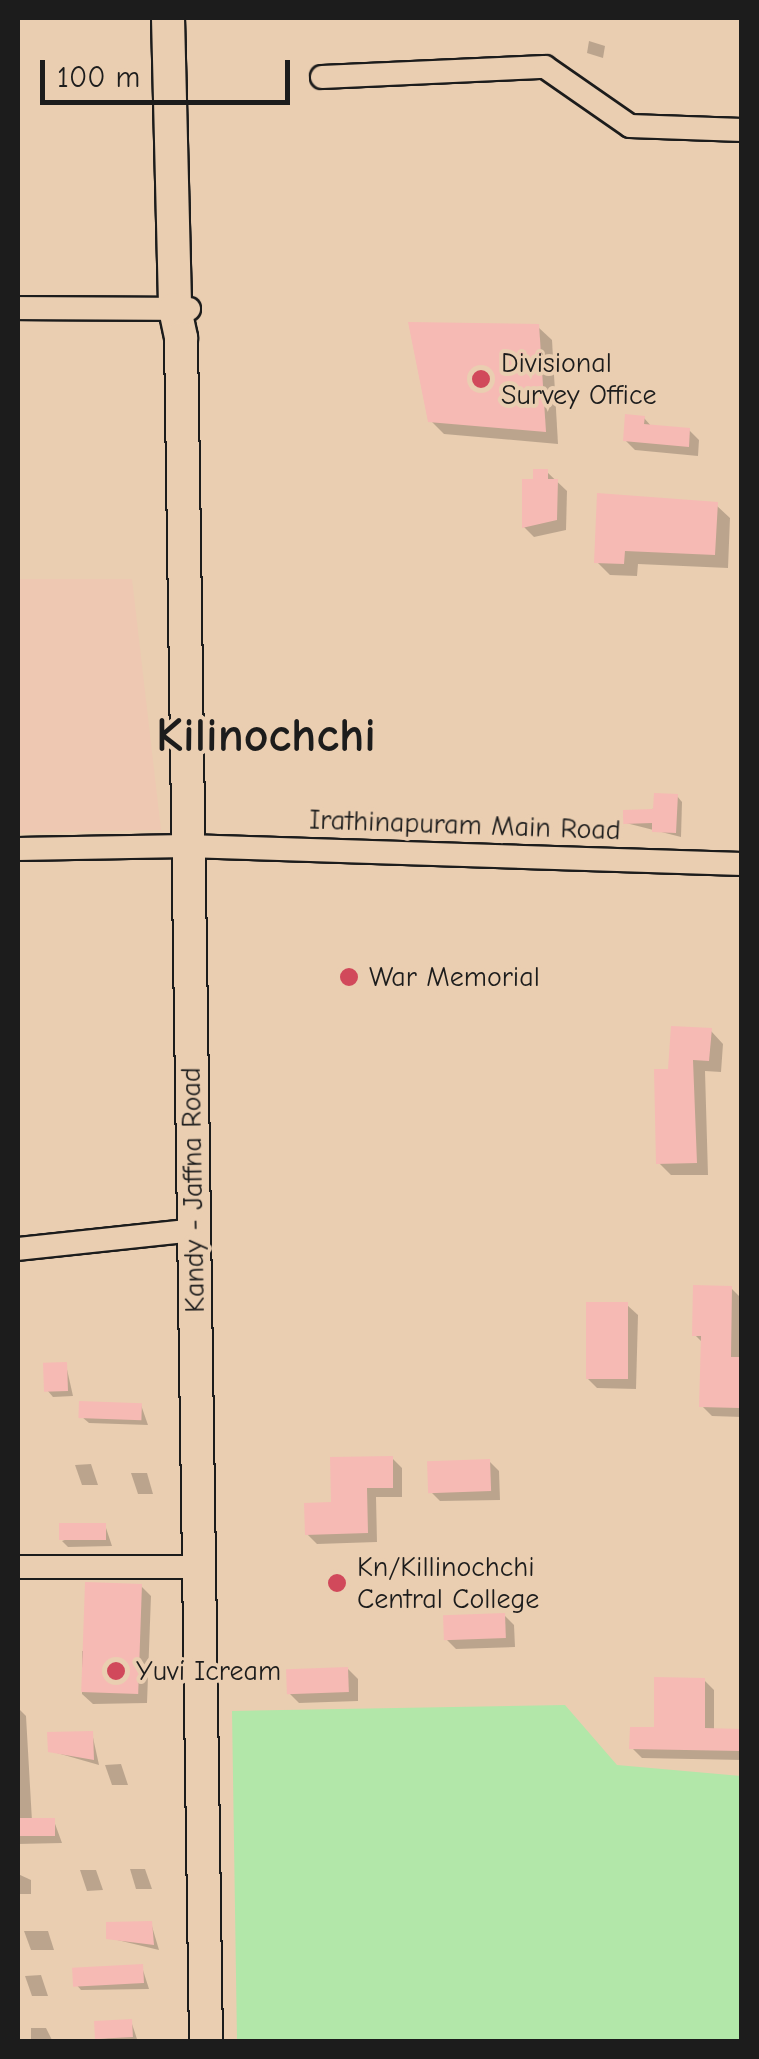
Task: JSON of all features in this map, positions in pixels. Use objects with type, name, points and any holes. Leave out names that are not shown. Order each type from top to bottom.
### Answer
[{"type":"highway","name":"Kandy - Jaffna Road","points":[[168,18],[182,319]]},
{"type":"highway","name":"Kandy - Jaffna Road","points":[[188,18],[182,319],[206,2042]]},
{"type":"street","points":[[322,77],[545,67],[630,126],[742,130]]},
{"type":"street","points":[[18,308],[182,319]]},
{"type":"street","name":"Irathinapuram Main Road","points":[[18,849],[187,846],[742,864]]},
{"type":"street","points":[[18,1250],[195,1230]]},
{"type":"street","points":[[18,1567],[197,1567]]},
{"type":"shaded area","points":[[18,579],[132,579],[161,830],[18,833]]},
{"type":"green space","points":[[565,1705],[617,1765],[741,1776],[741,2041],[237,2041],[232,1711]]},
{"type":"building","name":"Divisional Survey Office","points":[[408,322],[539,324],[546,432],[428,422]]},
{"type":"building","points":[[625,414],[645,416],[644,424],[690,428],[689,447],[623,441]]},
{"type":"building","points":[[533,469],[548,469],[548,479],[558,479],[557,520],[522,528],[522,479],[533,479]]},
{"type":"building","points":[[597,493],[718,502],[715,555],[625,551],[624,564],[594,563]]},
{"type":"building","points":[[654,793],[678,794],[676,833],[652,832],[652,823],[623,824],[623,810],[653,809]]},
{"type":"building","points":[[671,1026],[712,1028],[709,1061],[693,1060],[697,1163],[656,1164],[654,1069],[668,1069]]},
{"type":"building","points":[[693,1285],[732,1286],[731,1357],[740,1357],[739,1408],[699,1407],[701,1336],[692,1336]]},
{"type":"building","points":[[586,1302],[628,1302],[628,1379],[586,1379]]},
{"type":"building","points":[[67,1362],[68,1391],[44,1392],[43,1363]]},
{"type":"building","points":[[79,1401],[142,1403],[141,1420],[78,1418]]},
{"type":"building","points":[[393,1456],[393,1488],[367,1488],[368,1533],[305,1535],[304,1503],[331,1502],[330,1457]]},
{"type":"building","points":[[490,1459],[491,1491],[428,1493],[427,1461]]},
{"type":"building","points":[[59,1523],[106,1523],[106,1540],[59,1540]]},
{"type":"building","points":[[85,1582],[142,1584],[138,1694],[81,1692]]},
{"type":"building","points":[[505,1613],[506,1638],[444,1640],[443,1615]]},
{"type":"building","points":[[348,1667],[349,1692],[287,1694],[286,1669]]},
{"type":"building","points":[[654,1677],[705,1678],[705,1728],[741,1729],[741,1751],[629,1749],[630,1727],[654,1727]]},
{"type":"building","points":[[93,1731],[94,1760],[48,1752],[47,1732]]},
{"type":"building","points":[[18,1818],[55,1818],[55,1836],[18,1836]]},
{"type":"building","points":[[152,1921],[154,1945],[106,1939],[106,1922]]},
{"type":"building","points":[[143,1964],[144,1983],[73,1987],[72,1968]]},
{"type":"building","points":[[132,2019],[133,2037],[95,2039],[94,2021]]},
{"type":"place","name":"Divisional Survey Office","points":[[481,379]]},
{"type":"place","name":"War Memorial","points":[[349,977]]},
{"type":"place","name":"Kn/Killinochchi Central College","points":[[337,1583]]},
{"type":"place","name":"Yuvi Icream","points":[[116,1671]]},
{"type":"district","name":"Kilinochchi","points":[[266,736]]}]
